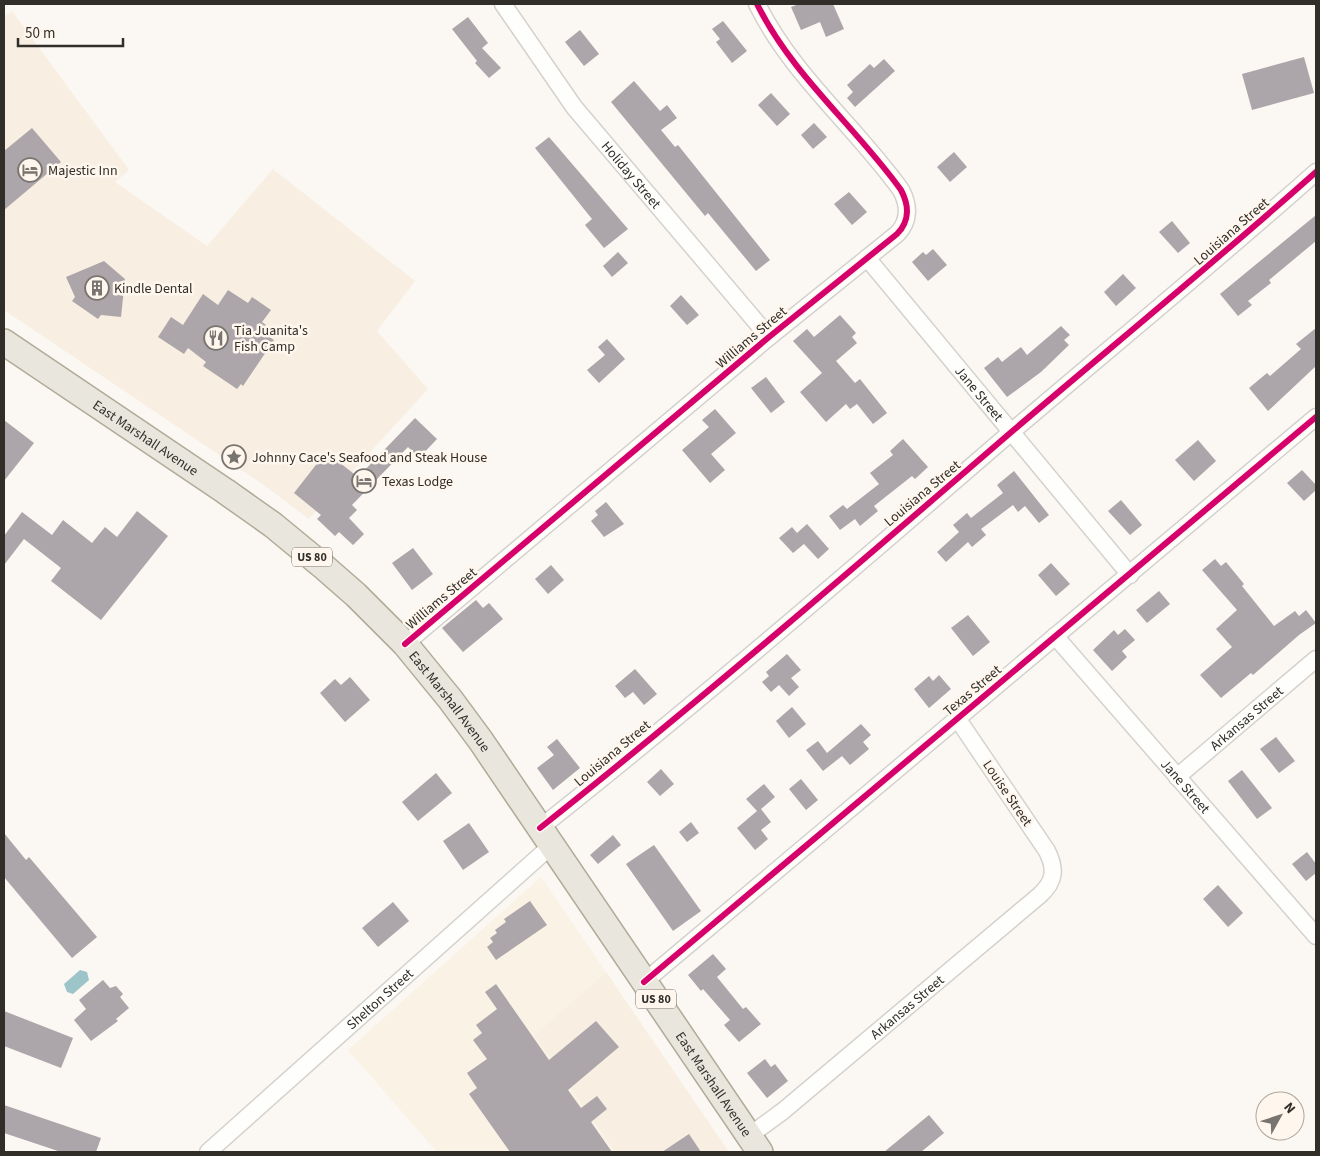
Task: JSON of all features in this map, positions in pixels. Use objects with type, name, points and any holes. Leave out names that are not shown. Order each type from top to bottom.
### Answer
[{"type":"main road","name":"East Marshall Avenue","points":[[4,342],[273,525],[339,580],[405,644],[455,706],[754,1144]]},
{"type":"street","name":"Holiday Street","points":[[503,4],[574,107],[769,337]]},
{"type":"street","name":"Williams Street","points":[[405,644],[769,337],[905,225],[907,208],[904,196],[790,58],[757,4]]},
{"type":"street","name":"Louisiana Street","points":[[546,837],[624,760],[1221,257],[1316,172]]},
{"type":"street","name":"Jane Street","points":[[867,258],[1130,575]]},
{"type":"street","name":"Texas Street","points":[[644,982],[1316,417]]},
{"type":"street","name":"Jane Street","points":[[1055,636],[1315,933]]},
{"type":"street","name":"Arkansas Street","points":[[1177,777],[1316,659]]},
{"type":"street","name":"Louise Street","points":[[957,718],[1047,851],[1054,870]]},
{"type":"street","name":"Shelton Street","points":[[208,1152],[546,837]]},
{"type":"street","name":"Arkansas Street","points":[[754,1144],[783,1111],[1040,895],[1052,880],[1054,870]]},
{"type":"shaded area","points":[[12,11],[129,170],[115,182],[207,246],[273,169],[415,281],[377,331],[428,389],[309,519],[261,483],[4,310],[4,17]]},
{"type":"shaded area","points":[[541,877],[606,972],[534,1035],[615,1152],[437,1152],[348,1050]]},
{"type":"shaded area","points":[[606,972],[729,1152],[615,1152],[534,1035]]},
{"type":"water","points":[[80,970],[87,972],[89,980],[73,994],[67,992],[64,984]]},
{"type":"building","points":[[799,4],[833,4],[844,29],[826,37],[820,22],[801,30],[791,7]]},
{"type":"building","points":[[468,17],[488,43],[482,48],[501,68],[489,78],[475,63],[477,61],[452,29]]},
{"type":"building","points":[[723,21],[747,51],[732,63],[716,42],[720,39],[712,29]]},
{"type":"building","points":[[580,30],[599,54],[584,66],[565,42]]},
{"type":"building","points":[[1304,57],[1314,93],[1252,110],[1242,74]]},
{"type":"building","points":[[884,59],[895,71],[855,107],[847,98],[853,92],[847,85],[870,64],[874,68]]},
{"type":"building","points":[[634,81],[660,111],[667,105],[677,118],[661,130],[675,147],[678,145],[770,260],[756,271],[708,213],[705,216],[611,102]]},
{"type":"building","points":[[771,93],[790,114],[777,126],[758,105]]},
{"type":"building","points":[[814,123],[827,137],[813,149],[801,135]]},
{"type":"building","name":"Majestic Inn","points":[[32,128],[61,162],[4,210],[4,151]]},
{"type":"building","points":[[549,137],[628,229],[604,248],[585,225],[592,219],[535,148]]},
{"type":"building","points":[[954,152],[967,167],[950,182],[937,167]]},
{"type":"building","points":[[849,192],[867,212],[852,225],[834,204]]},
{"type":"building","points":[[1316,215],[1316,241],[1269,280],[1271,283],[1248,301],[1252,305],[1238,316],[1220,294]]},
{"type":"building","points":[[1172,221],[1190,243],[1178,253],[1159,232]]},
{"type":"building","points":[[933,249],[947,265],[928,281],[912,262],[923,252],[926,255]]},
{"type":"building","points":[[618,252],[628,263],[612,277],[603,266]]},
{"type":"building","name":"Kindle Dental","points":[[104,261],[125,279],[121,317],[101,315],[98,319],[72,301],[75,297],[66,277]]},
{"type":"building","points":[[1123,274],[1136,288],[1116,306],[1104,292]]},
{"type":"building","name":"Tia Juanita's Fish Camp","points":[[228,290],[248,303],[252,297],[271,310],[262,322],[266,325],[261,332],[274,340],[243,386],[241,384],[237,389],[203,366],[206,362],[188,348],[184,354],[158,337],[171,317],[183,325],[203,294],[218,305]]},
{"type":"building","points":[[681,295],[699,315],[687,325],[670,306]]},
{"type":"building","points":[[840,315],[856,333],[852,337],[857,343],[836,361],[855,383],[860,379],[887,413],[873,424],[857,404],[850,409],[846,404],[826,422],[800,392],[822,373],[793,341],[807,329],[814,337]]},
{"type":"building","points":[[1061,326],[1070,335],[1064,340],[1069,345],[1041,372],[1007,397],[984,368],[998,357],[1002,362],[1021,347],[1027,355]]},
{"type":"building","points":[[1316,328],[1316,366],[1268,411],[1249,388],[1267,373],[1270,376],[1301,349],[1296,344]]},
{"type":"building","points":[[607,339],[625,359],[599,383],[587,370],[605,355],[598,347]]},
{"type":"building","points":[[766,377],[785,402],[771,413],[751,388]]},
{"type":"building","points":[[715,409],[736,433],[711,454],[725,470],[710,483],[682,450],[709,427],[702,420]]},
{"type":"building","points":[[415,418],[437,439],[419,458],[408,447],[352,505],[357,510],[349,518],[364,534],[353,545],[339,532],[335,536],[317,519],[321,515],[294,493],[326,452],[358,477]]},
{"type":"building","points":[[4,420],[34,443],[4,481]]},
{"type":"building","points":[[903,439],[928,467],[915,479],[912,476],[874,506],[878,511],[860,526],[855,519],[840,530],[829,516],[843,505],[847,509],[879,484],[870,473],[893,455],[890,451]]},
{"type":"building","points":[[1198,440],[1216,461],[1194,481],[1175,460]]},
{"type":"building","points":[[1302,470],[1316,485],[1316,490],[1304,501],[1287,483]]},
{"type":"building","points":[[1014,471],[1049,515],[1039,523],[1025,506],[1018,512],[1013,505],[981,529],[986,535],[972,547],[968,542],[946,562],[937,552],[959,532],[953,525],[967,513],[971,518],[1003,493],[997,485]]},
{"type":"building","points":[[1121,500],[1142,525],[1130,535],[1108,511]]},
{"type":"building","points":[[606,502],[624,524],[604,537],[591,521],[598,515],[595,511]]},
{"type":"building","points":[[137,511],[168,536],[101,620],[51,581],[61,568],[24,539],[4,565],[4,536],[22,512],[52,535],[63,520],[92,543],[105,527],[117,537]]},
{"type":"building","points":[[807,524],[829,549],[818,559],[804,544],[793,553],[779,538],[792,527],[797,533]]},
{"type":"building","points":[[413,548],[433,574],[412,590],[392,563]]},
{"type":"building","points":[[1215,559],[1221,566],[1226,562],[1244,584],[1242,586],[1274,626],[1295,611],[1299,616],[1306,610],[1316,623],[1299,635],[1253,675],[1251,673],[1221,698],[1200,675],[1232,647],[1216,629],[1237,610],[1202,570]]},
{"type":"building","points":[[1051,563],[1070,584],[1056,596],[1038,575]]},
{"type":"building","points":[[551,565],[564,580],[548,594],[535,579]]},
{"type":"building","points":[[1159,591],[1170,604],[1147,623],[1136,610]]},
{"type":"building","points":[[476,600],[483,608],[489,603],[503,619],[463,652],[442,628]]},
{"type":"building","points":[[968,615],[990,642],[973,656],[951,628]]},
{"type":"building","points":[[1125,629],[1135,640],[1122,651],[1127,657],[1112,671],[1093,650],[1114,630],[1118,635]]},
{"type":"building","points":[[787,654],[801,670],[791,678],[799,687],[789,696],[779,685],[771,692],[762,682],[769,676],[766,672]]},
{"type":"building","points":[[635,669],[657,694],[644,705],[633,692],[625,698],[615,686]]},
{"type":"building","points":[[939,675],[951,689],[929,708],[914,689],[929,676],[933,681]]},
{"type":"building","points":[[350,677],[370,700],[345,722],[320,693],[335,679],[341,685]]},
{"type":"building","points":[[792,707],[806,724],[789,738],[776,721]]},
{"type":"building","points":[[861,724],[871,735],[863,742],[869,749],[850,765],[842,756],[823,771],[806,750],[818,741],[827,753]]},
{"type":"building","points":[[1276,737],[1295,761],[1279,773],[1260,749]]},
{"type":"building","points":[[557,739],[580,768],[553,790],[537,768],[554,755],[547,747]]},
{"type":"building","points":[[661,769],[674,784],[660,796],[647,782]]},
{"type":"building","points":[[1242,770],[1272,808],[1257,819],[1228,781]]},
{"type":"building","points":[[436,773],[452,793],[418,821],[402,802]]},
{"type":"building","points":[[801,779],[818,800],[806,810],[789,789]]},
{"type":"building","points":[[764,784],[775,797],[761,809],[771,822],[761,830],[768,839],[755,850],[737,828],[757,811],[746,799]]},
{"type":"building","points":[[691,822],[699,833],[687,842],[679,832]]},
{"type":"building","points":[[469,823],[489,852],[463,870],[443,841]]},
{"type":"building","points":[[4,833],[26,860],[29,857],[97,937],[72,958],[4,877]]},
{"type":"building","points":[[613,835],[621,845],[598,864],[590,855]]},
{"type":"building","points":[[654,845],[701,911],[673,931],[626,864]]},
{"type":"building","points":[[1307,852],[1316,864],[1316,873],[1306,881],[1292,864]]},
{"type":"building","points":[[1218,885],[1243,913],[1228,927],[1203,899]]},
{"type":"building","points":[[530,901],[547,925],[496,960],[487,947],[493,942],[490,938],[497,933],[495,930],[506,922],[504,919]]},
{"type":"building","points":[[393,902],[409,921],[378,947],[362,928]]},
{"type":"building","points":[[713,954],[726,969],[717,977],[743,1009],[746,1007],[761,1024],[739,1042],[724,1025],[730,1020],[688,975]]},
{"type":"building","points":[[103,980],[110,988],[116,986],[123,994],[120,997],[129,1008],[116,1019],[118,1021],[91,1041],[74,1020],[86,1009],[79,1000]]},
{"type":"building","points":[[496,984],[549,1060],[596,1021],[619,1047],[568,1090],[581,1108],[597,1096],[607,1109],[591,1122],[612,1152],[510,1152],[469,1094],[477,1088],[467,1073],[487,1059],[473,1040],[482,1033],[476,1025],[497,1009],[485,992]]},
{"type":"building","points":[[4,1011],[73,1038],[61,1068],[4,1046]]},
{"type":"building","points":[[765,1059],[771,1067],[775,1064],[788,1081],[767,1098],[747,1073]]},
{"type":"building","points":[[4,1105],[101,1138],[96,1152],[61,1152],[4,1133]]},
{"type":"building","points":[[929,1115],[944,1133],[921,1152],[884,1152]]},
{"type":"building","points":[[689,1134],[701,1152],[662,1152]]},
{"type":"cycle path","points":[[405,644],[769,337],[897,234],[904,224],[907,207],[901,190],[788,54],[771,30],[757,4]]},
{"type":"cycle path","points":[[540,828],[777,633],[1240,239],[1316,172]]},
{"type":"cycle path","points":[[644,982],[1316,417]]},
{"type":"place","name":"Majestic Inn","points":[[30,170]]},
{"type":"place","name":"Kindle Dental","points":[[97,288]]},
{"type":"place","name":"Tia Juanita's Fish Camp","points":[[216,338]]},
{"type":"place","name":"Johnny Cace's Seafood and Steak House","points":[[234,457]]},
{"type":"place","name":"Texas Lodge","points":[[364,481]]}]
